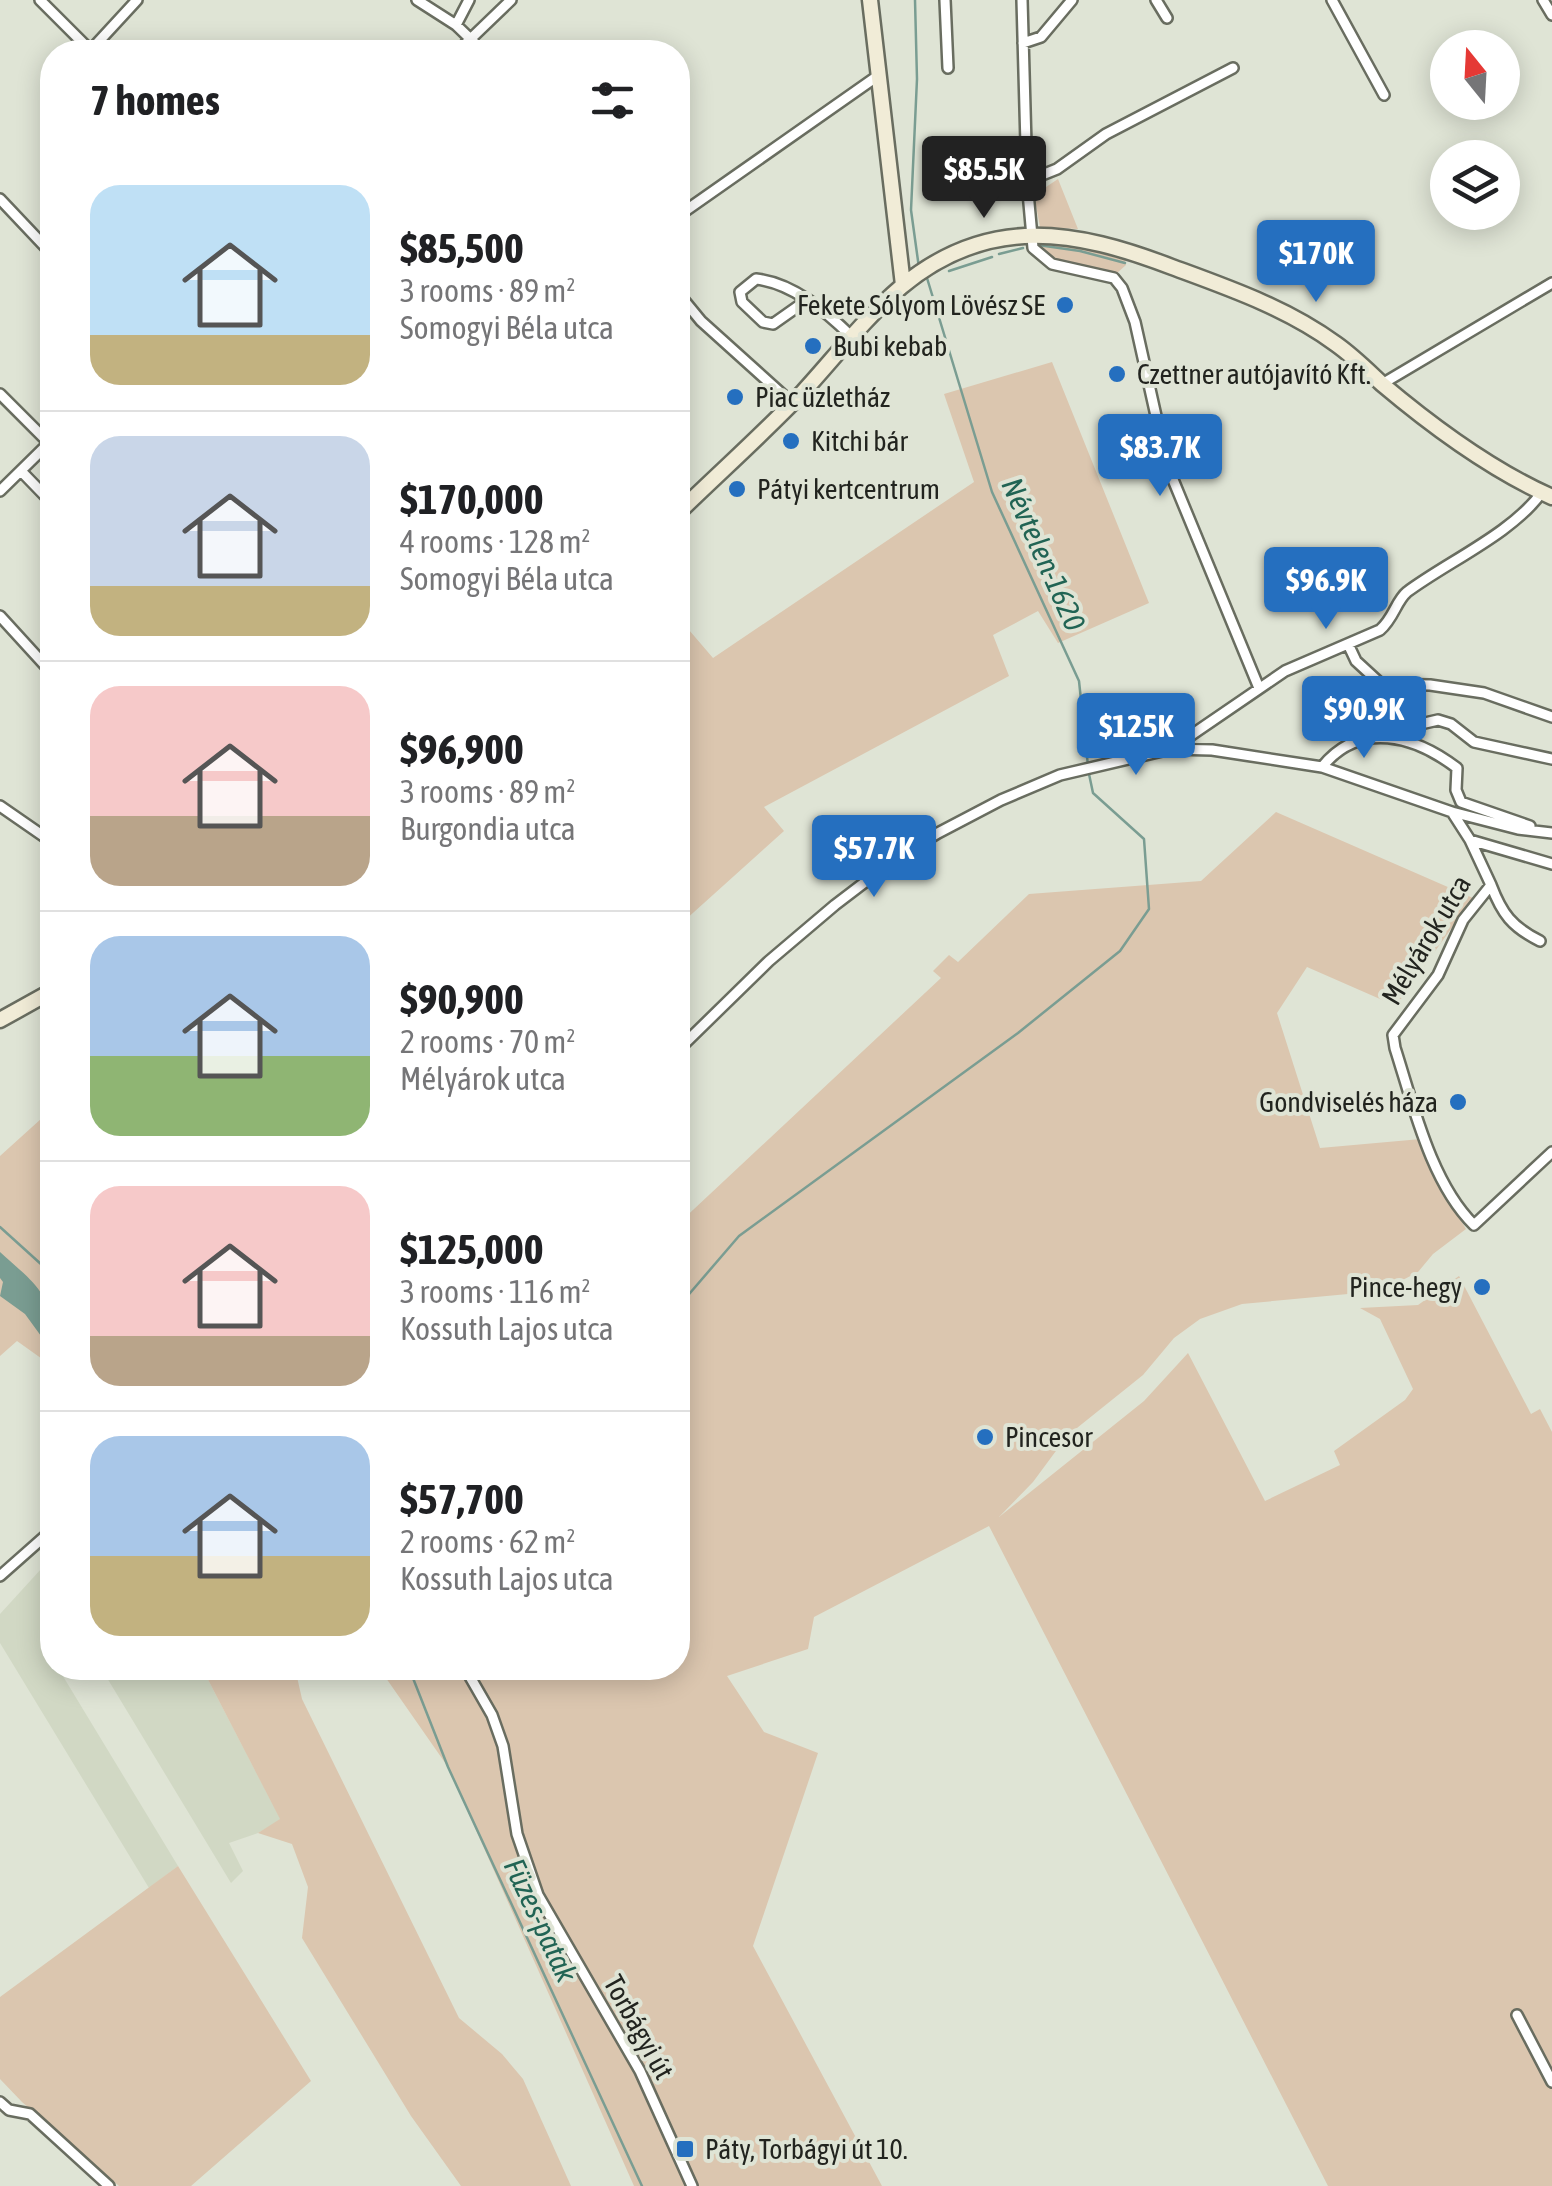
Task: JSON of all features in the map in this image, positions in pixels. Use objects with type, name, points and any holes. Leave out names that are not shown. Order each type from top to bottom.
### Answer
[{"type":"main road","points":[[870,0],[913,279]]},
{"type":"main road","points":[[690,501],[913,279],[978,245],[1032,234],[1091,239],[1126,249],[1270,306],[1336,344],[1464,446],[1547,495]]},
{"type":"main road","points":[[0,1020],[40,998]]},
{"type":"street","points":[[40,0],[79,40]]},
{"type":"street","points":[[102,40],[137,0]]},
{"type":"street","points":[[416,0],[456,24],[471,39],[511,0]]},
{"type":"street","points":[[456,24],[469,0]]},
{"type":"street","points":[[945,0],[948,68]]},
{"type":"street","points":[[1022,0],[1027,182],[1033,248],[1052,264],[1114,278],[1122,288],[1135,322],[1168,465],[1259,688]]},
{"type":"street","points":[[1024,42],[1041,37],[1072,0]]},
{"type":"street","points":[[1156,0],[1168,18]]},
{"type":"street","points":[[1332,0],[1384,95]]},
{"type":"street","points":[[1543,0],[1552,15]]},
{"type":"street","points":[[1027,182],[1057,169],[1106,134],[1233,68]]},
{"type":"street","points":[[690,208],[879,75]]},
{"type":"street","points":[[0,199],[40,241]]},
{"type":"street","points":[[807,300],[768,324],[742,302],[740,292],[756,279],[766,280],[807,300],[826,311],[852,338]]},
{"type":"street","points":[[1382,384],[1552,282]]},
{"type":"street","points":[[690,307],[792,403]]},
{"type":"street","points":[[0,394],[40,432]]},
{"type":"street","points":[[0,491],[40,452]]},
{"type":"street","points":[[21,470],[40,490]]},
{"type":"street","points":[[1171,749],[1285,672],[1390,622],[1404,594],[1547,495]]},
{"type":"street","points":[[0,616],[40,660]]},
{"type":"street","points":[[1348,644],[1356,661],[1382,684],[1430,685],[1484,694],[1552,718]]},
{"type":"street","points":[[1322,767],[1346,746],[1395,736],[1412,726],[1438,720],[1451,724],[1474,742],[1552,759]]},
{"type":"street","points":[[1395,736],[1428,749],[1457,768],[1456,790],[1461,802],[1552,833]]},
{"type":"street","points":[[690,1038],[769,960],[894,860],[1000,800],[1088,768],[1171,749],[1212,750],[1322,767],[1452,812],[1518,829],[1552,833]]},
{"type":"street","points":[[0,806],[40,834]]},
{"type":"street","name":"Mélyárok utca","points":[[1452,812],[1491,885],[1463,920],[1438,975],[1393,1035],[1395,1048],[1437,1169],[1459,1211],[1474,1225],[1552,1152]]},
{"type":"street","name":"Mélyárok utca","points":[[1470,840],[1552,864]]},
{"type":"street","points":[[1491,885],[1502,913],[1514,927],[1540,941]]},
{"type":"street","points":[[0,1576],[40,1541]]},
{"type":"street","name":"Torbágyi út","points":[[473,1680],[492,1714],[503,1746],[517,1834],[538,1895],[640,2071],[692,2186]]},
{"type":"street","points":[[1517,2015],[1552,2082]]},
{"type":"street","points":[[0,2102],[9,2110],[30,2114],[109,2186]]},
{"type":"shaded area","points":[[1058,179],[1078,229],[1040,227],[1034,195]]},
{"type":"shaded area","points":[[1052,240],[1124,254],[1126,265],[1116,274],[1062,263],[1036,244]]},
{"type":"shaded area","points":[[1052,362],[1149,603],[1058,643],[1038,611],[993,635],[1009,676],[764,807],[784,831],[690,916],[690,631],[713,658],[974,482],[944,394]]},
{"type":"shaded area","points":[[1276,812],[1473,898],[1396,1006],[1307,967],[1277,1013],[1320,1148],[1421,1139],[1440,1186],[1466,1229],[1433,1254],[1418,1272],[1397,1283],[1348,1294],[1242,1304],[1200,1319],[1174,1338],[1143,1375],[1067,1436],[1033,1482],[999,1517],[1144,1401],[1188,1353],[1265,1501],[1340,1465],[1334,1451],[1405,1400],[1413,1389],[1380,1319],[1360,1308],[1418,1305],[1459,1276],[1531,1414],[1540,1409],[1552,1432],[1552,2186],[1328,2186],[989,1526],[814,1617],[808,1649],[727,1676],[764,1732],[818,1753],[753,1946],[882,2186],[634,2186],[448,1767],[387,1680],[690,1680],[690,1213],[941,978],[933,971],[949,955],[958,962],[1029,894],[1201,881]]},
{"type":"shaded area","points":[[40,1120],[40,1357],[17,1341],[0,1356],[0,1156]]},
{"type":"shaded area","points":[[40,1570],[40,1680],[65,1680],[178,1866],[149,1888],[0,1643],[0,1614]]},
{"type":"shaded area","points":[[108,1680],[208,1680],[281,1820],[229,1843],[243,1871],[231,1883]]},
{"type":"shaded area","points":[[208,1680],[298,1680],[302,1699],[459,2018],[502,2054],[523,2079],[571,2186],[461,2186],[411,2116],[302,1938],[308,1887],[292,1844],[258,1833],[280,1819]]},
{"type":"shaded area","points":[[178,1866],[311,2081],[191,2186],[119,2186],[0,2079],[0,1997]]},
{"type":"water","points":[[0,1252],[40,1292],[40,1335],[25,1314],[0,1296]]},
{"type":"waterway","name":"Névtelen-1620","points":[[915,0],[917,79],[911,210],[919,268]]},
{"type":"waterway","points":[[1038,245],[1125,263]]},
{"type":"waterway","points":[[999,254],[1023,248]]},
{"type":"waterway","points":[[949,271],[992,257]]},
{"type":"waterway","name":"Névtelen-1620","points":[[927,278],[992,492],[1079,681],[1088,766]]},
{"type":"waterway","name":"Névtelen-1620","points":[[690,1293],[739,1236],[1018,1033],[1120,951],[1149,909],[1144,839],[1093,793],[1089,774]]},
{"type":"waterway","name":"Füzes-patak","points":[[0,1227],[40,1263]]},
{"type":"waterway","name":"Füzes-patak","points":[[414,1680],[448,1767],[642,2186]]},
{"type":"place","name":"Fekete Sólyom Lövész SE","points":[[1065,305]]},
{"type":"place","name":"Bubi kebab","points":[[813,346]]},
{"type":"place","name":"Czettner autójavító Kft.","points":[[1117,374]]},
{"type":"place","name":"Piac üzletház","points":[[735,397]]},
{"type":"place","name":"Kitchi bár","points":[[791,441]]},
{"type":"place","name":"Pátyi kertcentrum","points":[[737,489]]},
{"type":"place","name":"Gondviselés háza","points":[[1458,1102]]},
{"type":"place","name":"Pince-hegy","points":[[1482,1287]]},
{"type":"place","name":"Pincesor","points":[[985,1437]]},
{"type":"place","name":"Páty, Torbágyi út 10.","points":[[685,2149]]}]
